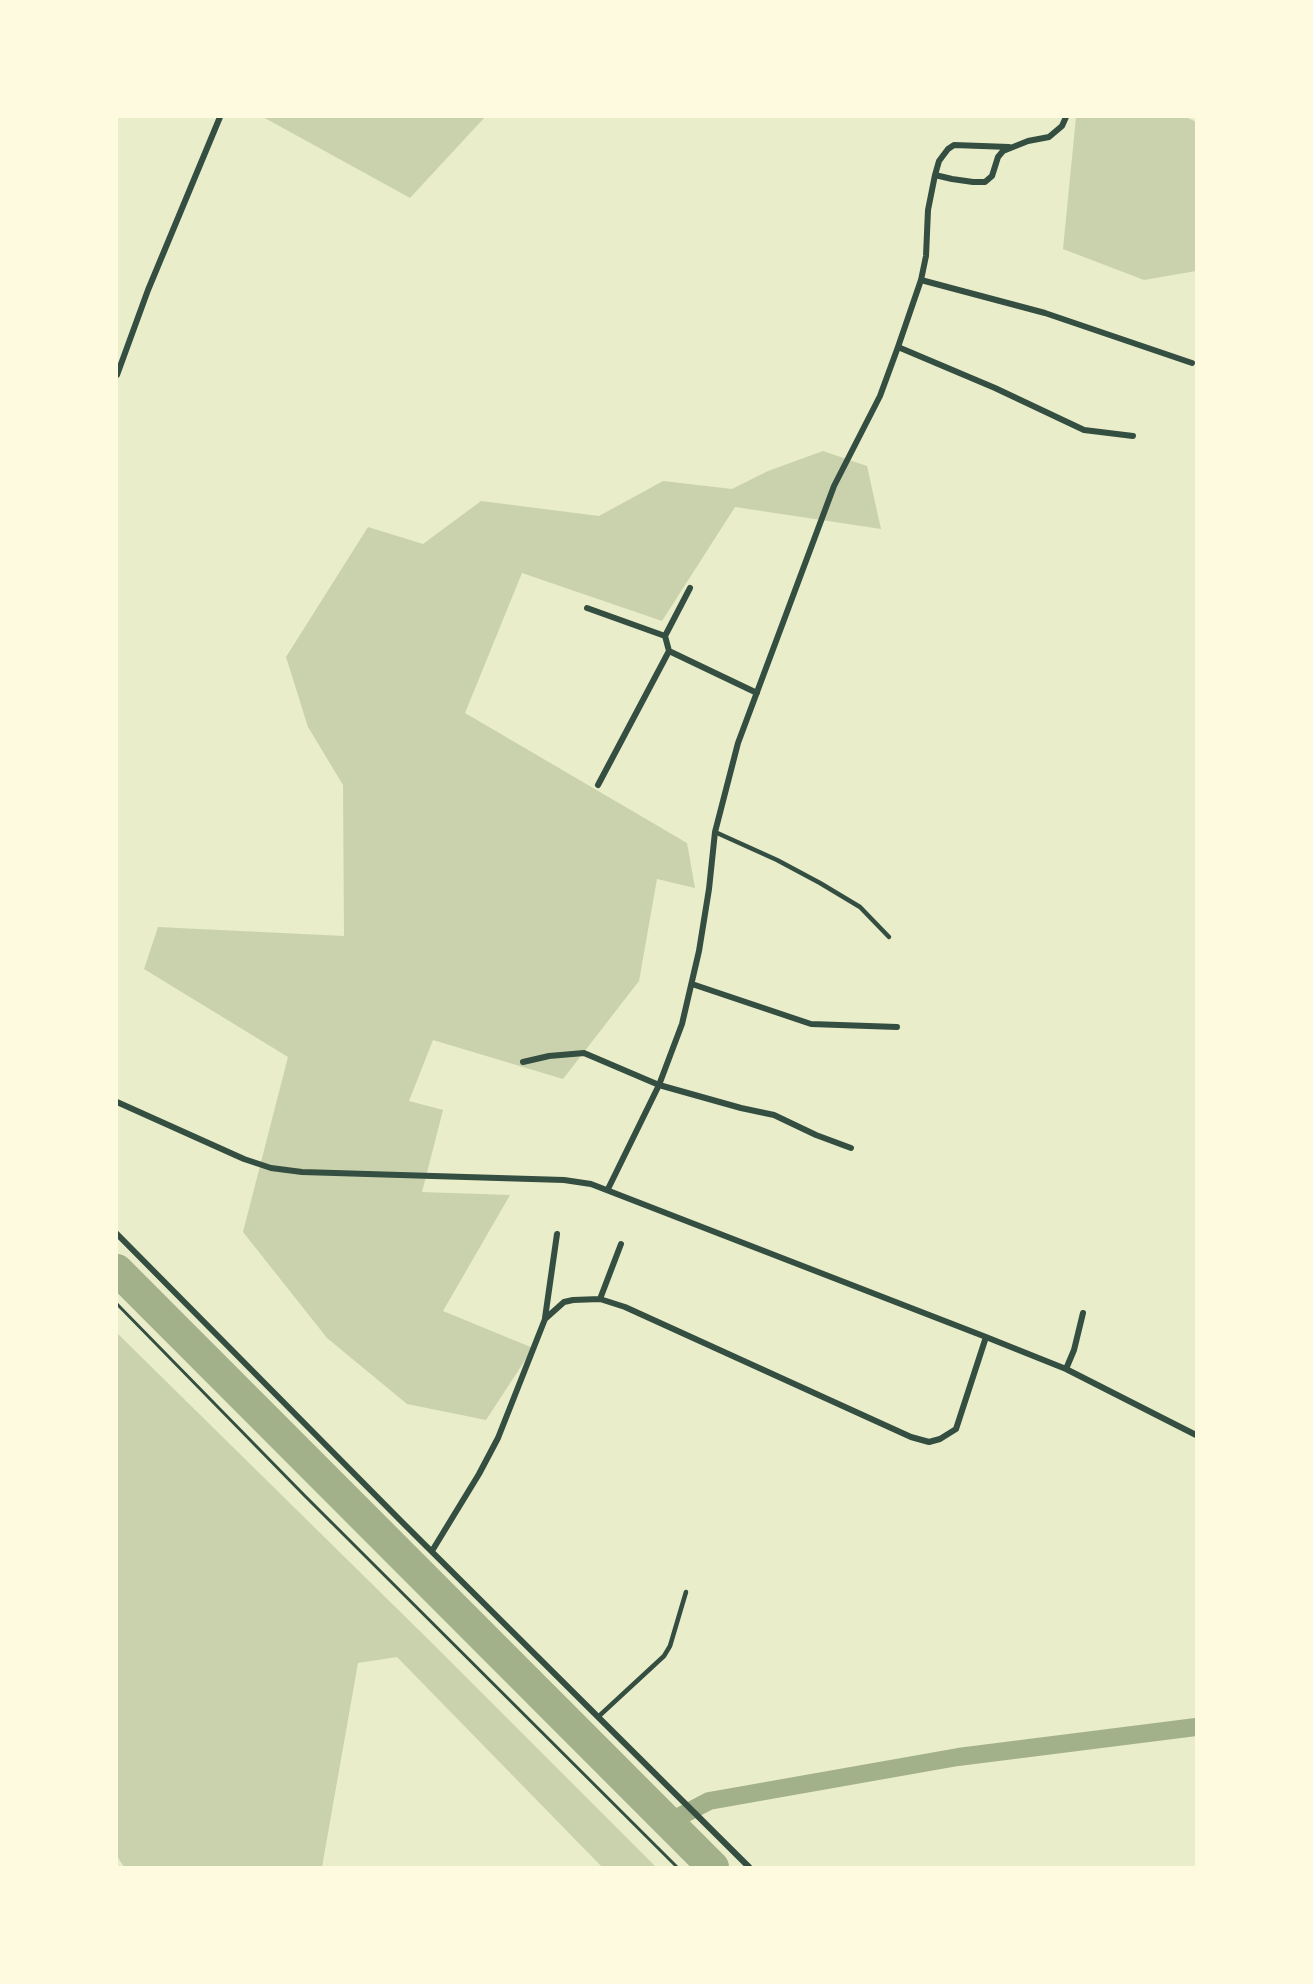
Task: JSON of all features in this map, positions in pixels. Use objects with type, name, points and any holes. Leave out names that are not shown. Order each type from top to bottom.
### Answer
[{"type":"street","points":[[117,375],[148,290],[220,117]]},
{"type":"street","points":[[608,1189],[659,1085],[682,1024],[692,984],[709,889],[715,832],[738,743],[834,486],[880,396],[898,347],[921,280],[926,256],[928,210],[939,161],[948,149],[954,146],[1010,147],[1049,137],[1062,126],[1066,117]]},
{"type":"street","points":[[935,175],[952,180],[985,182],[992,176],[998,157],[1010,147]]},
{"type":"street","points":[[921,280],[1044,313],[1192,363]]},
{"type":"street","points":[[898,347],[1005,392],[1084,430],[1133,436]]},
{"type":"street","points":[[598,785],[669,651],[665,636],[690,588]]},
{"type":"street","points":[[587,608],[665,636]]},
{"type":"street","points":[[669,651],[757,693]]},
{"type":"street","points":[[692,984],[811,1024],[897,1027]]},
{"type":"street","points":[[524,1062],[549,1056],[584,1053],[659,1085],[768,1114],[851,1148]]},
{"type":"street","points":[[117,1102],[236,1155],[271,1168],[302,1172],[564,1180],[608,1189],[1066,1369],[1196,1435]]},
{"type":"street","points":[[117,1234],[749,1867]]},
{"type":"street","points":[[432,1551],[498,1438],[545,1318],[557,1234]]},
{"type":"street","points":[[600,1299],[621,1244]]},
{"type":"street","points":[[545,1318],[564,1302],[573,1300],[600,1299],[625,1307],[911,1437],[929,1442],[940,1439],[956,1429],[986,1336]]},
{"type":"street","points":[[1066,1369],[1074,1350],[1083,1313]]},
{"type":"lane","points":[[715,832],[777,860],[860,907],[889,937]]},
{"type":"lane","points":[[598,1717],[664,1656],[670,1646],[686,1592]]},
{"type":"path","points":[[117,1304],[304,1495],[676,1867]]},
{"type":"green space","points":[[263,117],[485,117],[410,198]]},
{"type":"green space","points":[[1076,117],[1186,117],[1196,122],[1196,271],[1144,280],[1063,249]]},
{"type":"green space","points":[[823,451],[867,466],[881,529],[735,507],[662,621],[522,573],[465,713],[687,843],[695,888],[657,879],[639,981],[563,1079],[433,1040],[409,1101],[443,1110],[422,1192],[510,1195],[443,1311],[533,1348],[486,1420],[407,1404],[327,1338],[243,1232],[288,1057],[144,969],[158,927],[344,936],[343,785],[308,727],[286,657],[368,527],[423,544],[481,501],[599,516],[663,481],[732,489],[768,471]]},
{"type":"green space","points":[[117,1333],[656,1867],[602,1867],[397,1657],[358,1663],[322,1867],[124,1867],[117,1856]]},
{"type":"waterway","points":[[117,1270],[713,1867]]},
{"type":"waterway","points":[[669,1822],[709,1801],[958,1757],[1196,1727]]}]
